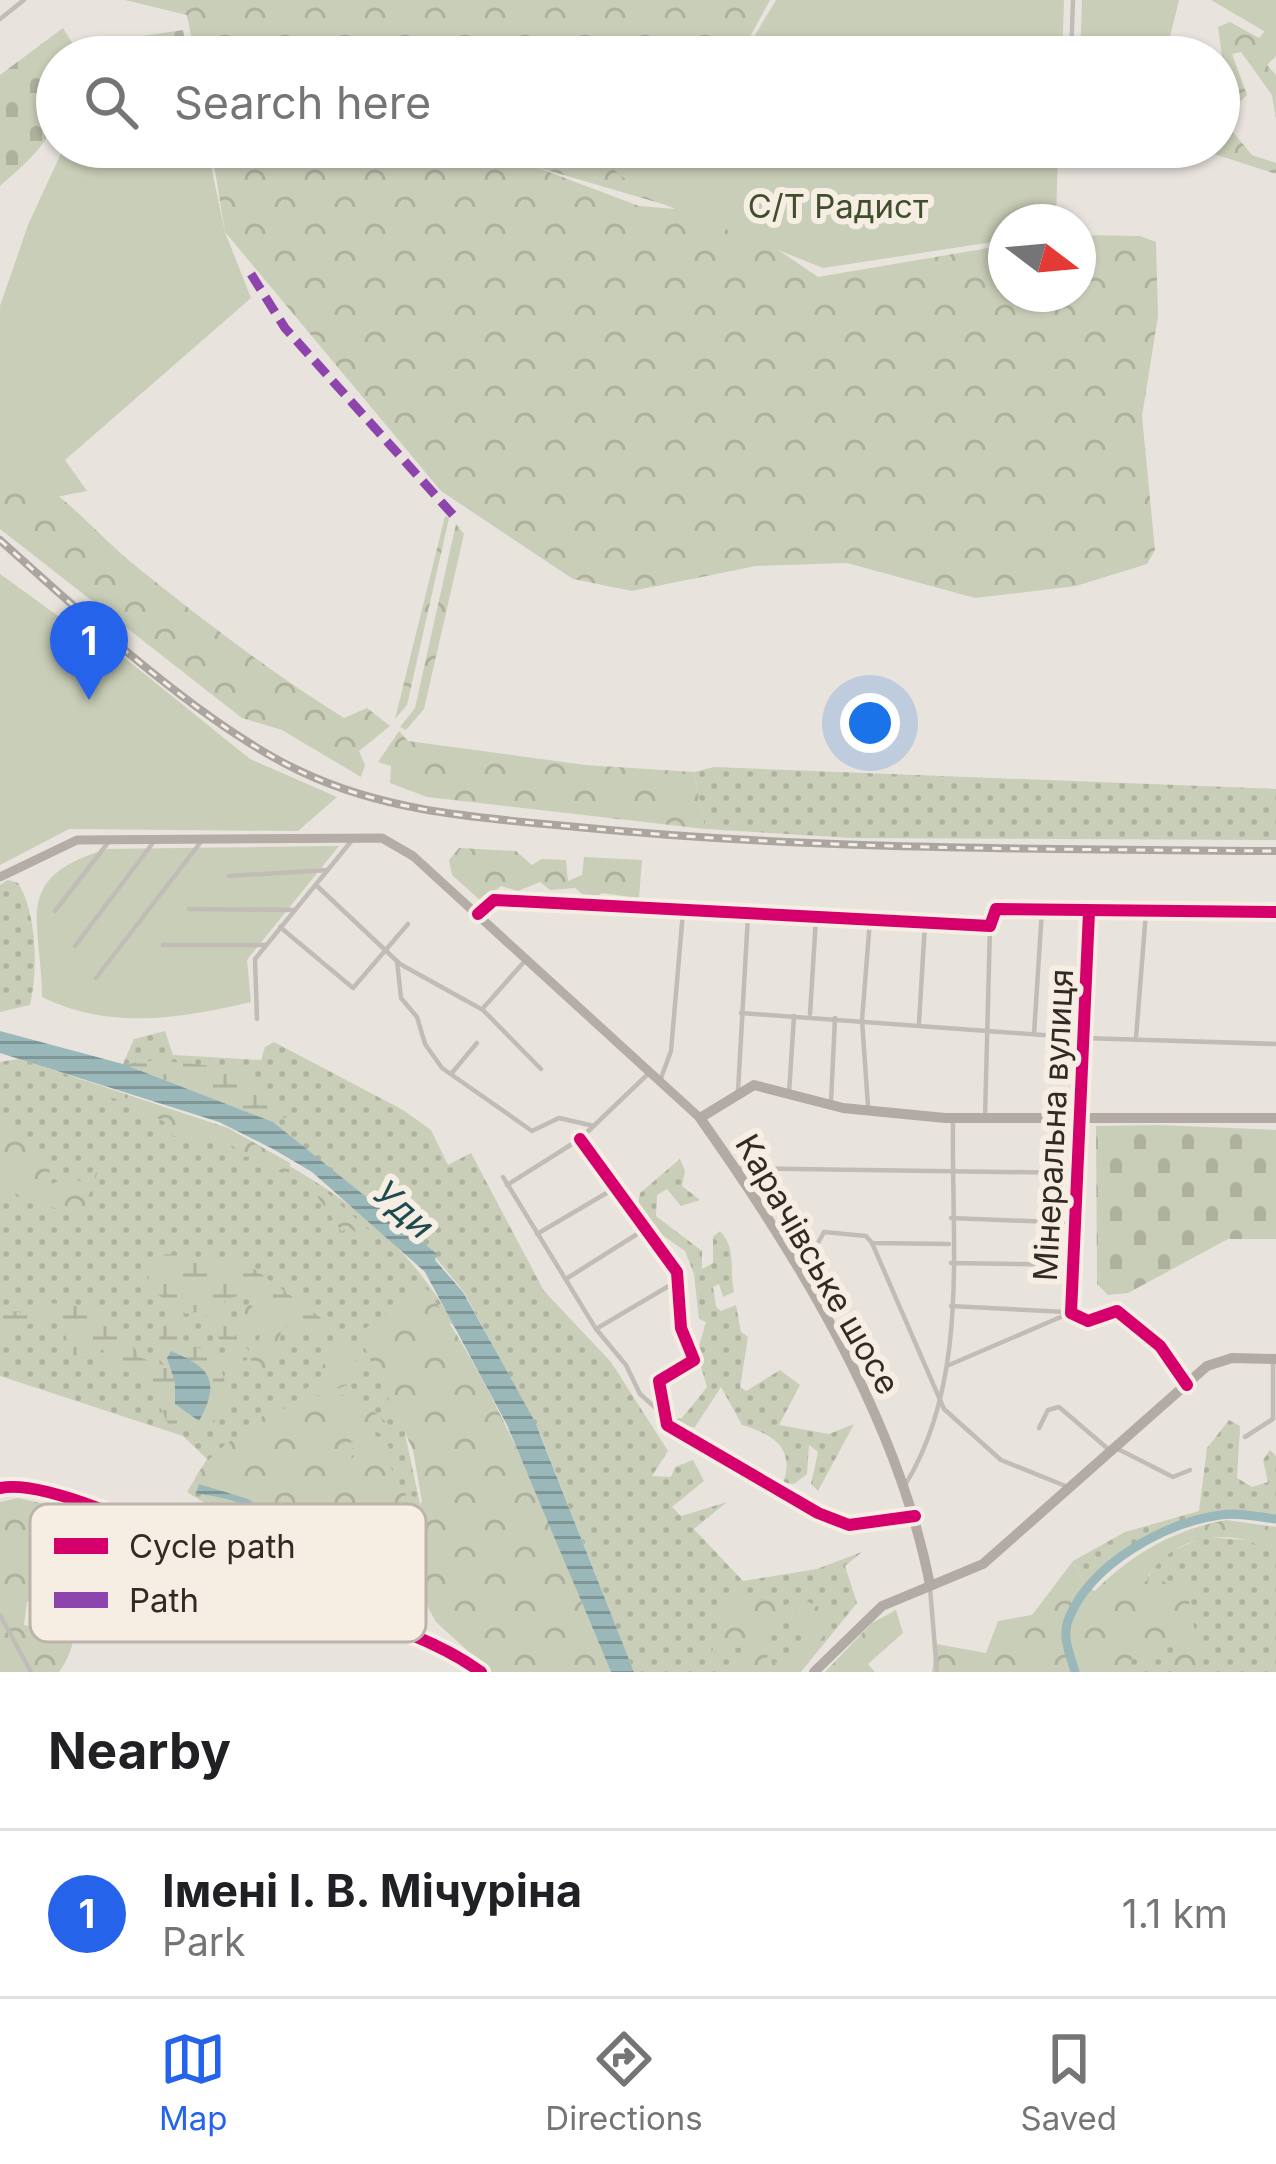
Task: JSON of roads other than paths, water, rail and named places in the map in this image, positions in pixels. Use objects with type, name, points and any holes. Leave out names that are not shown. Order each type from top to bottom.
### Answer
[{"type":"main road","name":"Карачівське шосе","points":[[0,877],[59,845],[110,840],[354,837],[392,842],[528,958],[700,1118],[799,1273],[873,1409],[905,1485],[930,1585]]},
{"type":"main road","points":[[700,1118],[754,1085],[831,1106],[953,1118],[1276,1118]]},
{"type":"main road","points":[[814,1672],[882,1606],[983,1564],[1220,1360],[1275,1359]]},
{"type":"street","points":[[0,19],[25,0]]},
{"type":"street","points":[[1071,36],[1072,0]]},
{"type":"street","points":[[257,1019],[253,966],[354,837]]},
{"type":"street","points":[[96,978],[203,838]]},
{"type":"street","points":[[75,946],[156,839]]},
{"type":"street","points":[[56,911],[110,840]]},
{"type":"street","points":[[229,876],[328,870]]},
{"type":"street","points":[[316,885],[397,961],[483,1010],[542,1069]]},
{"type":"street","points":[[478,914],[494,900],[990,926]]},
{"type":"street","points":[[190,909],[295,910]]},
{"type":"street","points":[[986,1118],[993,909],[1276,912]]},
{"type":"street","points":[[1034,1034],[1042,910]]},
{"type":"street","points":[[507,1185],[580,1138],[657,1074],[671,1051],[683,912]]},
{"type":"street","name":"Мінеральна вулиця","points":[[1089,912],[1071,1313],[1077,1320],[1117,1311],[1160,1346],[1187,1384]]},
{"type":"street","points":[[1136,1040],[1147,912]]},
{"type":"street","points":[[738,1091],[748,915]]},
{"type":"street","points":[[810,1017],[816,918]]},
{"type":"street","points":[[868,1112],[862,1020],[870,920]]},
{"type":"street","points":[[919,1023],[926,923]]},
{"type":"street","points":[[280,928],[353,988],[389,952],[408,924]]},
{"type":"street","points":[[163,945],[266,945]]},
{"type":"street","points":[[483,1010],[528,958]]},
{"type":"street","points":[[397,961],[400,998],[417,1017],[425,1044],[451,1074],[532,1131],[559,1118],[594,1126]]},
{"type":"street","points":[[741,1013],[1083,1038],[1276,1044]]},
{"type":"street","points":[[789,1093],[794,1016]]},
{"type":"street","points":[[831,1106],[836,1018]]},
{"type":"street","points":[[451,1074],[477,1043]]},
{"type":"street","points":[[905,1485],[926,1452],[949,1365],[953,1118]]},
{"type":"street","points":[[580,1138],[679,1280],[681,1328],[694,1360],[659,1382],[660,1412]]},
{"type":"street","points":[[735,1168],[1077,1173]]},
{"type":"street","points":[[503,1177],[596,1329],[672,1431],[818,1513],[849,1525],[915,1516]]},
{"type":"street","points":[[537,1234],[616,1188]]},
{"type":"street","points":[[951,1218],[1076,1223]]},
{"type":"street","points":[[566,1279],[644,1231]]},
{"type":"street","points":[[799,1273],[811,1266],[824,1232],[866,1236],[941,1402],[1001,1460],[1071,1488]]},
{"type":"street","points":[[872,1243],[951,1244]]},
{"type":"street","points":[[951,1263],[1074,1265]]},
{"type":"street","points":[[596,1329],[679,1280]]},
{"type":"street","points":[[950,1306],[1071,1313]]},
{"type":"street","points":[[949,1365],[1071,1313]]},
{"type":"street","points":[[1245,1437],[1275,1418],[1275,1359]]},
{"type":"street","points":[[1039,1428],[1048,1410],[1059,1407],[1114,1450],[1173,1477],[1190,1470]]},
{"type":"street","points":[[0,1489],[20,1487],[80,1504]]},
{"type":"street","name":"Карачівське шосе","points":[[930,1585],[937,1672]]},
{"type":"street","points":[[0,1615],[31,1672]]},
{"type":"street","points":[[418,1642],[482,1672]]},
{"type":"water","points":[[0,1031],[123,1064],[273,1122],[437,1254],[435,1260],[463,1292],[535,1422],[634,1672],[611,1672],[507,1425],[425,1272],[312,1172],[273,1149],[219,1122],[0,1053]]},
{"type":"water","points":[[171,1351],[195,1363],[208,1377],[210,1395],[199,1421],[175,1404],[175,1382],[167,1358]]},
{"type":"water","points":[[199,1484],[256,1504],[240,1504],[196,1493]]},
{"type":"waterway","name":"Уди","points":[[1075,1672],[1066,1638],[1069,1618],[1094,1580],[1112,1564],[1153,1537],[1198,1520],[1233,1514],[1276,1519]]},
{"type":"railway","points":[[0,540],[145,666],[225,727],[302,772],[368,797],[436,812],[664,835],[926,847],[1276,851]]},
{"type":"place","name":"Імені І. В. Мічуріна","points":[[89,700]]},
{"type":"park label","name":"С/Т Радист","points":[[838,206]]}]
